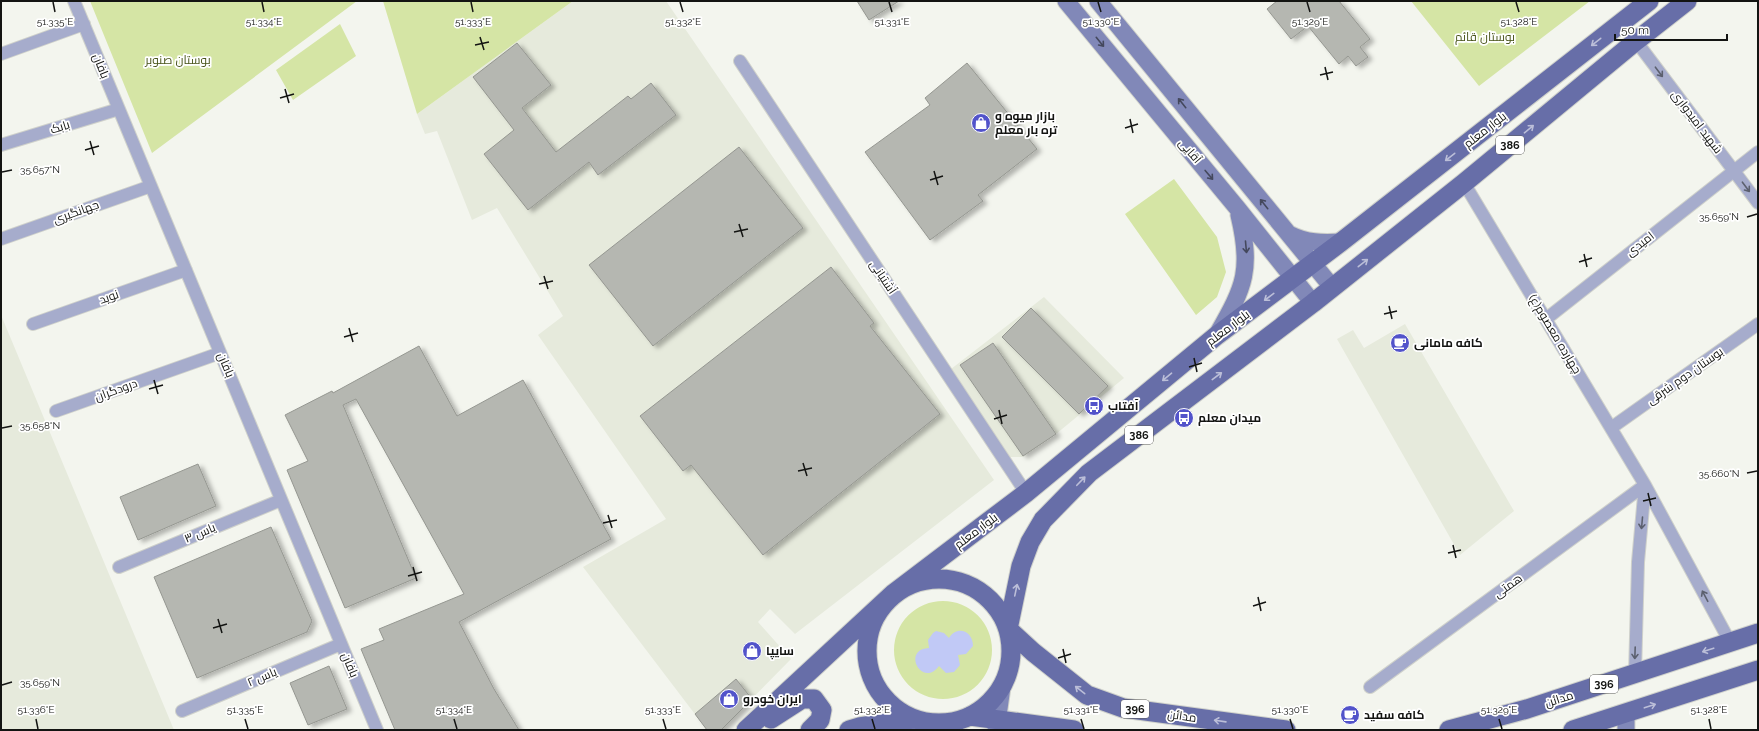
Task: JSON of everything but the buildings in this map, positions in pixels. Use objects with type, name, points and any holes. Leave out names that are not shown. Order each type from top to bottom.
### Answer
[{"type":"main road","name":"آقایی","points":[[1066,1],[1238,209],[1313,303]]},
{"type":"main road","name":"آقایی","points":[[1098,1],[1332,287]]},
{"type":"main road","name":"بلوار معلم","points":[[746,730],[894,593],[1026,493],[1216,336],[1341,242],[1649,1]]},
{"type":"main road","name":"386","points":[[1008,629],[1021,566],[1030,542],[1043,520],[1089,473],[1313,303],[1464,183],[1636,41],[1687,1]]},
{"type":"main road","points":[[1216,336],[1230,312],[1241,288],[1246,270],[1245,240],[1238,209]]},
{"type":"main road","points":[[1289,234],[1302,240],[1318,243],[1341,242]]},
{"type":"main road","points":[[919,724],[896,710],[882,697],[872,680],[866,662],[866,642],[871,624],[881,607],[894,593],[915,582],[938,578],[960,582],[981,592],[998,608],[1008,629],[1012,648],[1009,669],[1002,687],[997,724]]},
{"type":"main road","name":"مدائن","points":[[1008,629],[1033,652],[1087,695],[1122,708],[1286,730]]},
{"type":"main road","name":"مدائن","points":[[1450,730],[1527,709],[1758,633]]},
{"type":"main road","points":[[1573,730],[1626,722],[1758,670]]},
{"type":"main road","points":[[849,730],[859,727],[952,722],[970,716],[988,704],[1002,687]]},
{"type":"main road","points":[[754,730],[802,699],[814,699],[822,710],[820,720],[810,730]]},
{"type":"main road","points":[[970,716],[997,724],[1074,730]]},
{"type":"street","name":"بافان","points":[[74,1],[377,730]]},
{"type":"street","points":[[1,54],[84,24]]},
{"type":"street","name":"شهيد امیدواری","points":[[1636,41],[1758,203]]},
{"type":"street","name":"آشتیانی","points":[[740,62],[1026,493]]},
{"type":"street","name":"بابک","points":[[1,145],[119,109]]},
{"type":"street","name":"امیدی","points":[[1546,318],[1758,152]]},
{"type":"street","name":"چهارده معصوم(ع)","points":[[1464,183],[1645,485],[1730,642]]},
{"type":"street","name":"جهانگیری","points":[[1,239],[151,186]]},
{"type":"street","name":"نوید","points":[[32,324],[186,270]]},
{"type":"street","name":"بوستان دوم شرقی","points":[[1611,428],[1758,324]]},
{"type":"street","name":"درودگران","points":[[56,411],[220,353]]},
{"type":"street","points":[[1635,674],[1638,562],[1645,485]]},
{"type":"street","name":"همتی","points":[[1370,687],[1645,485]]},
{"type":"street","name":"یاس ۳","points":[[119,567],[281,500]]},
{"type":"street","name":"یاس ۲","points":[[182,711],[341,644]]},
{"type":"shaded area","points":[[573,1],[666,1],[994,480],[795,634],[770,609],[758,622],[791,659],[721,730],[707,730],[583,567],[666,519],[538,335],[563,316],[497,208],[472,220],[437,131],[425,134],[417,114]]},
{"type":"shaded area","points":[[1044,297],[1124,378],[1056,434],[1023,457],[1009,457],[951,369]]},
{"type":"shaded area","points":[[1,315],[174,730],[1,730]]},
{"type":"shaded area","points":[[1405,324],[1514,511],[1460,555],[1337,339],[1353,330],[1364,348]]},
{"type":"green space","name":"بوستان صنوبر","points":[[90,1],[357,1],[152,153]]},
{"type":"green space","points":[[383,1],[573,1],[417,114]]},
{"type":"green space","name":"بوستان قائم","points":[[1411,1],[1590,1],[1479,86]]},
{"type":"green space","points":[[340,24],[356,56],[293,100],[276,70]]},
{"type":"green space","points":[[1174,179],[1217,237],[1226,272],[1217,297],[1196,315],[1125,214]]},
{"type":"green space","points":[[943,601],[962,605],[978,615],[988,631],[992,650],[988,669],[978,685],[962,695],[943,699],[924,695],[908,685],[898,669],[894,650],[898,631],[908,615],[924,605]]},
{"type":"water","points":[[936,631],[944,633],[949,638],[956,632],[960,631],[968,633],[972,641],[973,646],[966,654],[958,655],[960,665],[954,672],[946,673],[939,666],[933,672],[926,673],[921,671],[917,666],[915,660],[916,654],[921,650],[929,648],[928,640]]},
{"type":"place","name":"بازار میوه و تره بار معلم","points":[[981,123]]},
{"type":"place","name":"کافه مامانی","points":[[1400,343]]},
{"type":"place","name":"آفتاب","points":[[1094,406]]},
{"type":"place","name":"میدان معلم","points":[[1184,418]]},
{"type":"place","name":"سایپا","points":[[752,651]]},
{"type":"place","name":"ایران خودرو","points":[[729,699]]},
{"type":"place","name":"کافه سفید","points":[[1350,715]]}]
